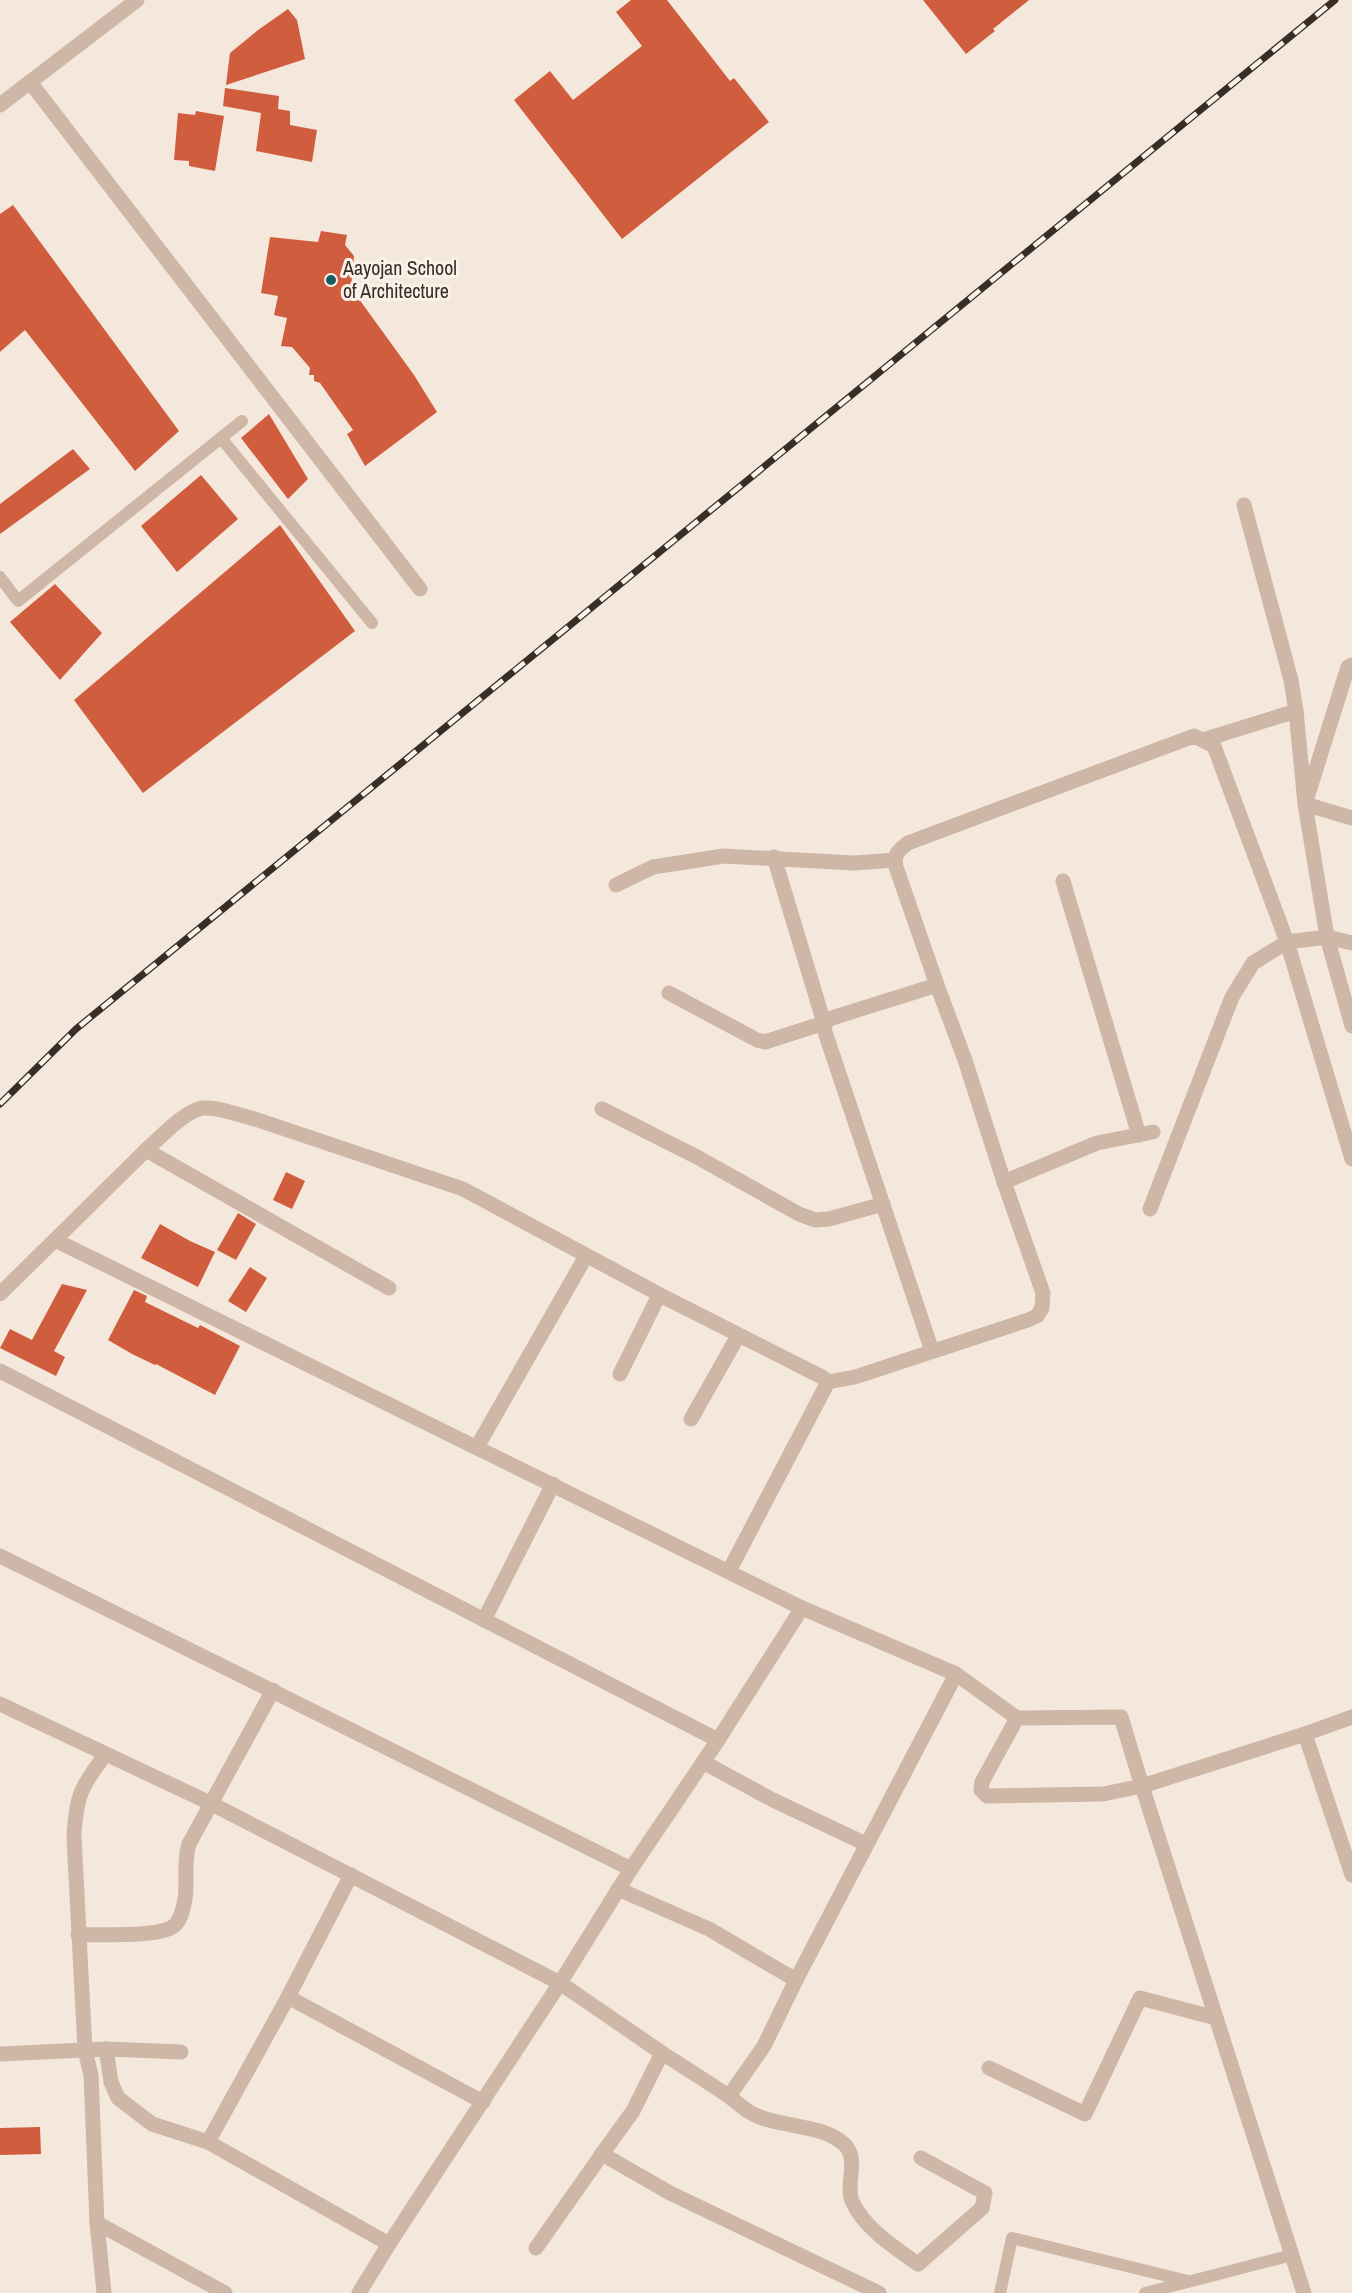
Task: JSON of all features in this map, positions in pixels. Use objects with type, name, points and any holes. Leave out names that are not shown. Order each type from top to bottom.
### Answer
[{"type":"street","points":[[0,105],[137,0]]},
{"type":"street","points":[[30,82],[420,588]]},
{"type":"street","points":[[1244,505],[1291,680],[1305,804],[1327,937],[1352,1026]]},
{"type":"street","points":[[1305,804],[1348,667],[1352,665]]},
{"type":"street","points":[[1203,740],[1296,711]]},
{"type":"street","points":[[828,1382],[855,1377],[1028,1320],[1037,1316],[1042,1308],[1043,1293],[1004,1182],[966,1060],[937,986],[895,860],[897,851],[908,843],[1194,736],[1214,746],[1287,942],[1352,1159]]},
{"type":"street","points":[[1305,804],[1352,818]]},
{"type":"street","points":[[616,885],[653,867],[724,856],[854,863],[895,860]]},
{"type":"street","points":[[774,857],[824,1023],[933,1352]]},
{"type":"street","points":[[1004,1182],[1097,1143],[1146,1134],[1063,881]]},
{"type":"street","points":[[1150,1209],[1232,997],[1253,963],[1287,942],[1327,937],[1352,943]]},
{"type":"street","points":[[669,993],[757,1040],[765,1042],[824,1023],[832,1018],[937,986]]},
{"type":"street","points":[[0,1294],[146,1150],[186,1116],[195,1110],[206,1108],[258,1120],[463,1189],[828,1382]]},
{"type":"street","points":[[602,1109],[799,1214],[815,1220],[829,1219],[883,1204]]},
{"type":"street","points":[[146,1150],[390,1288]]},
{"type":"street","points":[[56,1239],[802,1608],[956,1674],[1017,1718],[1121,1717],[1304,2293]]},
{"type":"street","points":[[477,1447],[586,1256]]},
{"type":"street","points":[[620,1374],[659,1294]]},
{"type":"street","points":[[691,1419],[738,1335]]},
{"type":"street","points":[[0,1371],[718,1740]]},
{"type":"street","points":[[729,1571],[828,1382]]},
{"type":"street","points":[[484,1620],[553,1484]]},
{"type":"street","points":[[0,1556],[631,1869]]},
{"type":"street","points":[[359,2293],[560,1983],[618,1889],[718,1740],[802,1608]]},
{"type":"street","points":[[729,2096],[764,2046],[866,1844],[956,1674]]},
{"type":"street","points":[[78,1935],[155,1933],[174,1926],[182,1915],[186,1896],[184,1859],[189,1844],[273,1690]]},
{"type":"street","points":[[0,1704],[210,1803],[560,1983],[753,2114],[836,2138],[846,2146],[851,2156],[852,2200],[861,2215],[883,2237],[918,2264],[982,2208],[985,2198],[985,2193],[921,2158]]},
{"type":"street","points":[[1017,1718],[982,1782],[981,1790],[987,1796],[1103,1794],[1142,1785],[1352,1717]]},
{"type":"street","points":[[1305,1734],[1352,1875]]},
{"type":"street","points":[[104,2293],[97,2223],[91,2075],[85,2050],[75,1837],[76,1808],[86,1780],[106,1754]]},
{"type":"street","points":[[703,1762],[773,1800],[866,1844]]},
{"type":"street","points":[[208,2142],[288,1997],[351,1875]]},
{"type":"street","points":[[618,1889],[709,1929],[796,1980]]},
{"type":"street","points":[[288,1997],[483,2102]]},
{"type":"street","points":[[989,2068],[1084,2114],[1140,1998],[1216,2018]]},
{"type":"street","points":[[106,2049],[111,2082],[118,2098],[152,2124],[208,2142],[389,2244]]},
{"type":"street","points":[[0,2054],[106,2049],[181,2052]]},
{"type":"street","points":[[536,2248],[633,2111],[662,2053]]},
{"type":"street","points":[[602,2154],[670,2193],[879,2293]]},
{"type":"street","points":[[97,2223],[225,2293]]},
{"type":"lane","points":[[0,577],[18,601],[242,421]]},
{"type":"lane","points":[[221,438],[372,623]]},
{"type":"lane","points":[[1000,2293],[1012,2238],[1188,2281]]},
{"type":"lane","points":[[1145,2293],[1145,2291],[1292,2255]]},
{"type":"building","points":[[631,0],[667,0],[730,81],[734,78],[769,122],[622,239],[514,100],[550,71],[573,100],[642,46],[616,12]]},
{"type":"building","points":[[923,0],[1029,0],[966,54]]},
{"type":"building","points":[[288,9],[297,20],[305,59],[226,85],[230,53]]},
{"type":"building","points":[[225,88],[279,96],[278,109],[290,111],[290,125],[317,130],[312,162],[256,151],[261,113],[223,106]]},
{"type":"building","points":[[196,111],[224,116],[215,171],[189,166],[189,161],[174,160],[178,113],[195,115]]},
{"type":"building","points":[[13,205],[179,431],[135,471],[25,330],[0,352],[0,214]]},
{"type":"building","points":[[321,231],[347,235],[345,245],[354,256],[351,288],[414,375],[437,412],[365,466],[347,434],[353,430],[320,383],[314,381],[314,375],[309,375],[310,368],[292,347],[281,346],[287,318],[274,315],[278,296],[261,293],[270,237],[318,242]]},
{"type":"building","points":[[269,414],[308,479],[288,499],[241,438]]},
{"type":"building","points":[[73,449],[90,469],[0,534],[0,504]]},
{"type":"building","points":[[201,475],[238,519],[177,572],[141,526]]},
{"type":"building","points":[[280,525],[355,631],[143,793],[74,700]]},
{"type":"building","points":[[55,584],[102,633],[60,680],[10,622]]},
{"type":"building","points":[[286,1172],[305,1181],[292,1209],[273,1200]]},
{"type":"building","points":[[238,1213],[256,1224],[236,1260],[217,1250]]},
{"type":"building","points":[[160,1224],[215,1252],[198,1287],[141,1258]]},
{"type":"building","points":[[250,1267],[267,1278],[246,1312],[228,1301]]},
{"type":"building","points":[[62,1284],[87,1290],[54,1351],[65,1357],[56,1376],[0,1348],[10,1329],[32,1340]]},
{"type":"building","points":[[134,1290],[147,1296],[145,1302],[198,1328],[200,1325],[240,1346],[215,1395],[108,1340]]},
{"type":"building","points":[[40,2127],[41,2154],[0,2155],[0,2128]]},
{"type":"railway","points":[[0,1104],[76,1029],[1335,0]]},
{"type":"place","name":"Aayojan School of Architecture","points":[[331,280]]}]
